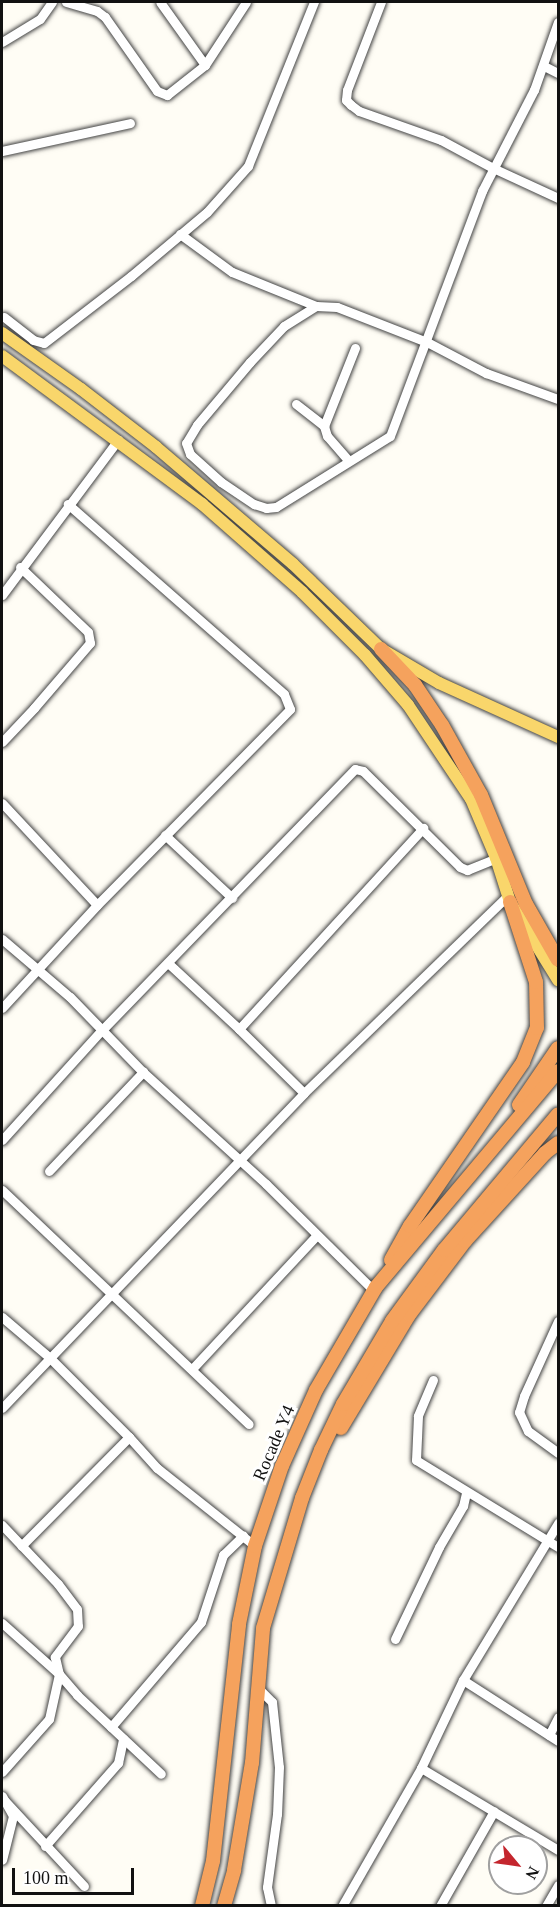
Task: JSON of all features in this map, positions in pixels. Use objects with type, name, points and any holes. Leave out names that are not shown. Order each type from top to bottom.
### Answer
[{"type":"highway","points":[[381,649],[416,685],[442,725],[481,795],[526,904],[558,960]]},
{"type":"highway","points":[[375,1289],[410,1226],[524,1062],[537,1028],[536,982],[509,898]]},
{"type":"highway","points":[[479,1164],[558,1048]]},
{"type":"highway","name":"Rocade Y4","points":[[202,1905],[213,1861],[240,1624],[255,1546],[282,1466],[316,1390],[375,1289],[558,1071]]},
{"type":"highway","points":[[224,1905],[234,1870],[252,1763],[263,1628],[302,1498],[343,1404],[392,1322],[444,1250],[558,1114]]},
{"type":"highway","points":[[302,1498],[358,1396],[409,1315],[465,1240],[545,1153],[558,1143]]},
{"type":"main road","points":[[2,333],[81,389],[156,447],[293,564],[381,649],[439,683],[558,737]]},
{"type":"main road","points":[[2,356],[118,440],[251,545],[365,655],[408,705],[471,799],[509,898],[558,980]]},
{"type":"street","points":[[2,42],[40,19],[52,2]]},
{"type":"street","points":[[66,2],[97,11],[105,16],[157,91],[167,95],[205,65],[246,2]]},
{"type":"street","points":[[160,2],[205,65]]},
{"type":"street","points":[[4,317],[33,340],[44,344],[131,276],[207,212],[248,166],[314,2]]},
{"type":"street","points":[[381,2],[347,90],[346,100],[359,111],[441,140],[493,168],[558,198]]},
{"type":"street","points":[[316,306],[284,326],[197,425],[186,443],[190,454],[221,482],[254,504],[266,508],[276,507],[348,460],[390,436],[427,342],[456,258],[493,168],[544,66],[558,22]]},
{"type":"street","points":[[544,66],[558,73]]},
{"type":"street","points":[[2,151],[130,123]]},
{"type":"street","points":[[180,234],[232,272],[316,306],[337,307],[427,342],[486,373],[558,399]]},
{"type":"street","points":[[324,426],[356,348]]},
{"type":"street","points":[[296,404],[324,426],[327,436],[348,460]]},
{"type":"street","points":[[2,595],[20,567],[118,440]]},
{"type":"street","points":[[2,1008],[97,905],[290,709],[289,701],[284,694],[68,504]]},
{"type":"street","points":[[2,742],[90,643],[88,632],[20,567]]},
{"type":"street","points":[[2,1140],[101,1031],[355,769],[363,771],[460,867],[467,870],[495,858]]},
{"type":"street","points":[[2,803],[97,905]]},
{"type":"street","points":[[239,1029],[423,828]]},
{"type":"street","points":[[165,835],[232,898]]},
{"type":"street","points":[[2,1408],[303,1093],[509,898]]},
{"type":"street","points":[[2,939],[39,968],[143,1072],[375,1289]]},
{"type":"street","points":[[168,963],[303,1093]]},
{"type":"street","points":[[49,1171],[143,1072]]},
{"type":"street","points":[[2,1190],[249,1424]]},
{"type":"street","points":[[192,1370],[317,1235]]},
{"type":"street","points":[[2,1317],[50,1358],[157,1468],[255,1546]]},
{"type":"street","points":[[558,1321],[554,1340],[524,1396],[519,1412],[528,1431],[558,1453]]},
{"type":"street","points":[[433,1380],[418,1416],[416,1460],[466,1493],[558,1547]]},
{"type":"street","points":[[21,1546],[129,1437]]},
{"type":"street","points":[[395,1639],[439,1547],[463,1506],[466,1493]]},
{"type":"street","points":[[342,1905],[421,1768],[463,1680],[558,1523]]},
{"type":"street","points":[[2,1525],[58,1584],[76,1610],[79,1619],[78,1626],[55,1657],[59,1674],[49,1719],[2,1772]]},
{"type":"street","points":[[111,1727],[201,1622],[223,1555],[243,1536]]},
{"type":"street","points":[[2,1623],[59,1674],[123,1739],[162,1774]]},
{"type":"street","points":[[463,1680],[558,1741]]},
{"type":"street","points":[[258,1688],[272,1702],[279,1767],[277,1814],[267,1887],[271,1905]]},
{"type":"street","points":[[549,1735],[558,1717]]},
{"type":"street","points":[[45,1846],[118,1763],[123,1739]]},
{"type":"street","points":[[421,1768],[558,1850]]},
{"type":"street","points":[[3,1798],[84,1886]]},
{"type":"street","points":[[2,1860],[13,1816],[3,1798]]},
{"type":"street","points":[[440,1905],[494,1811]]},
{"type":"street","points":[[546,1905],[558,1885]]}]
